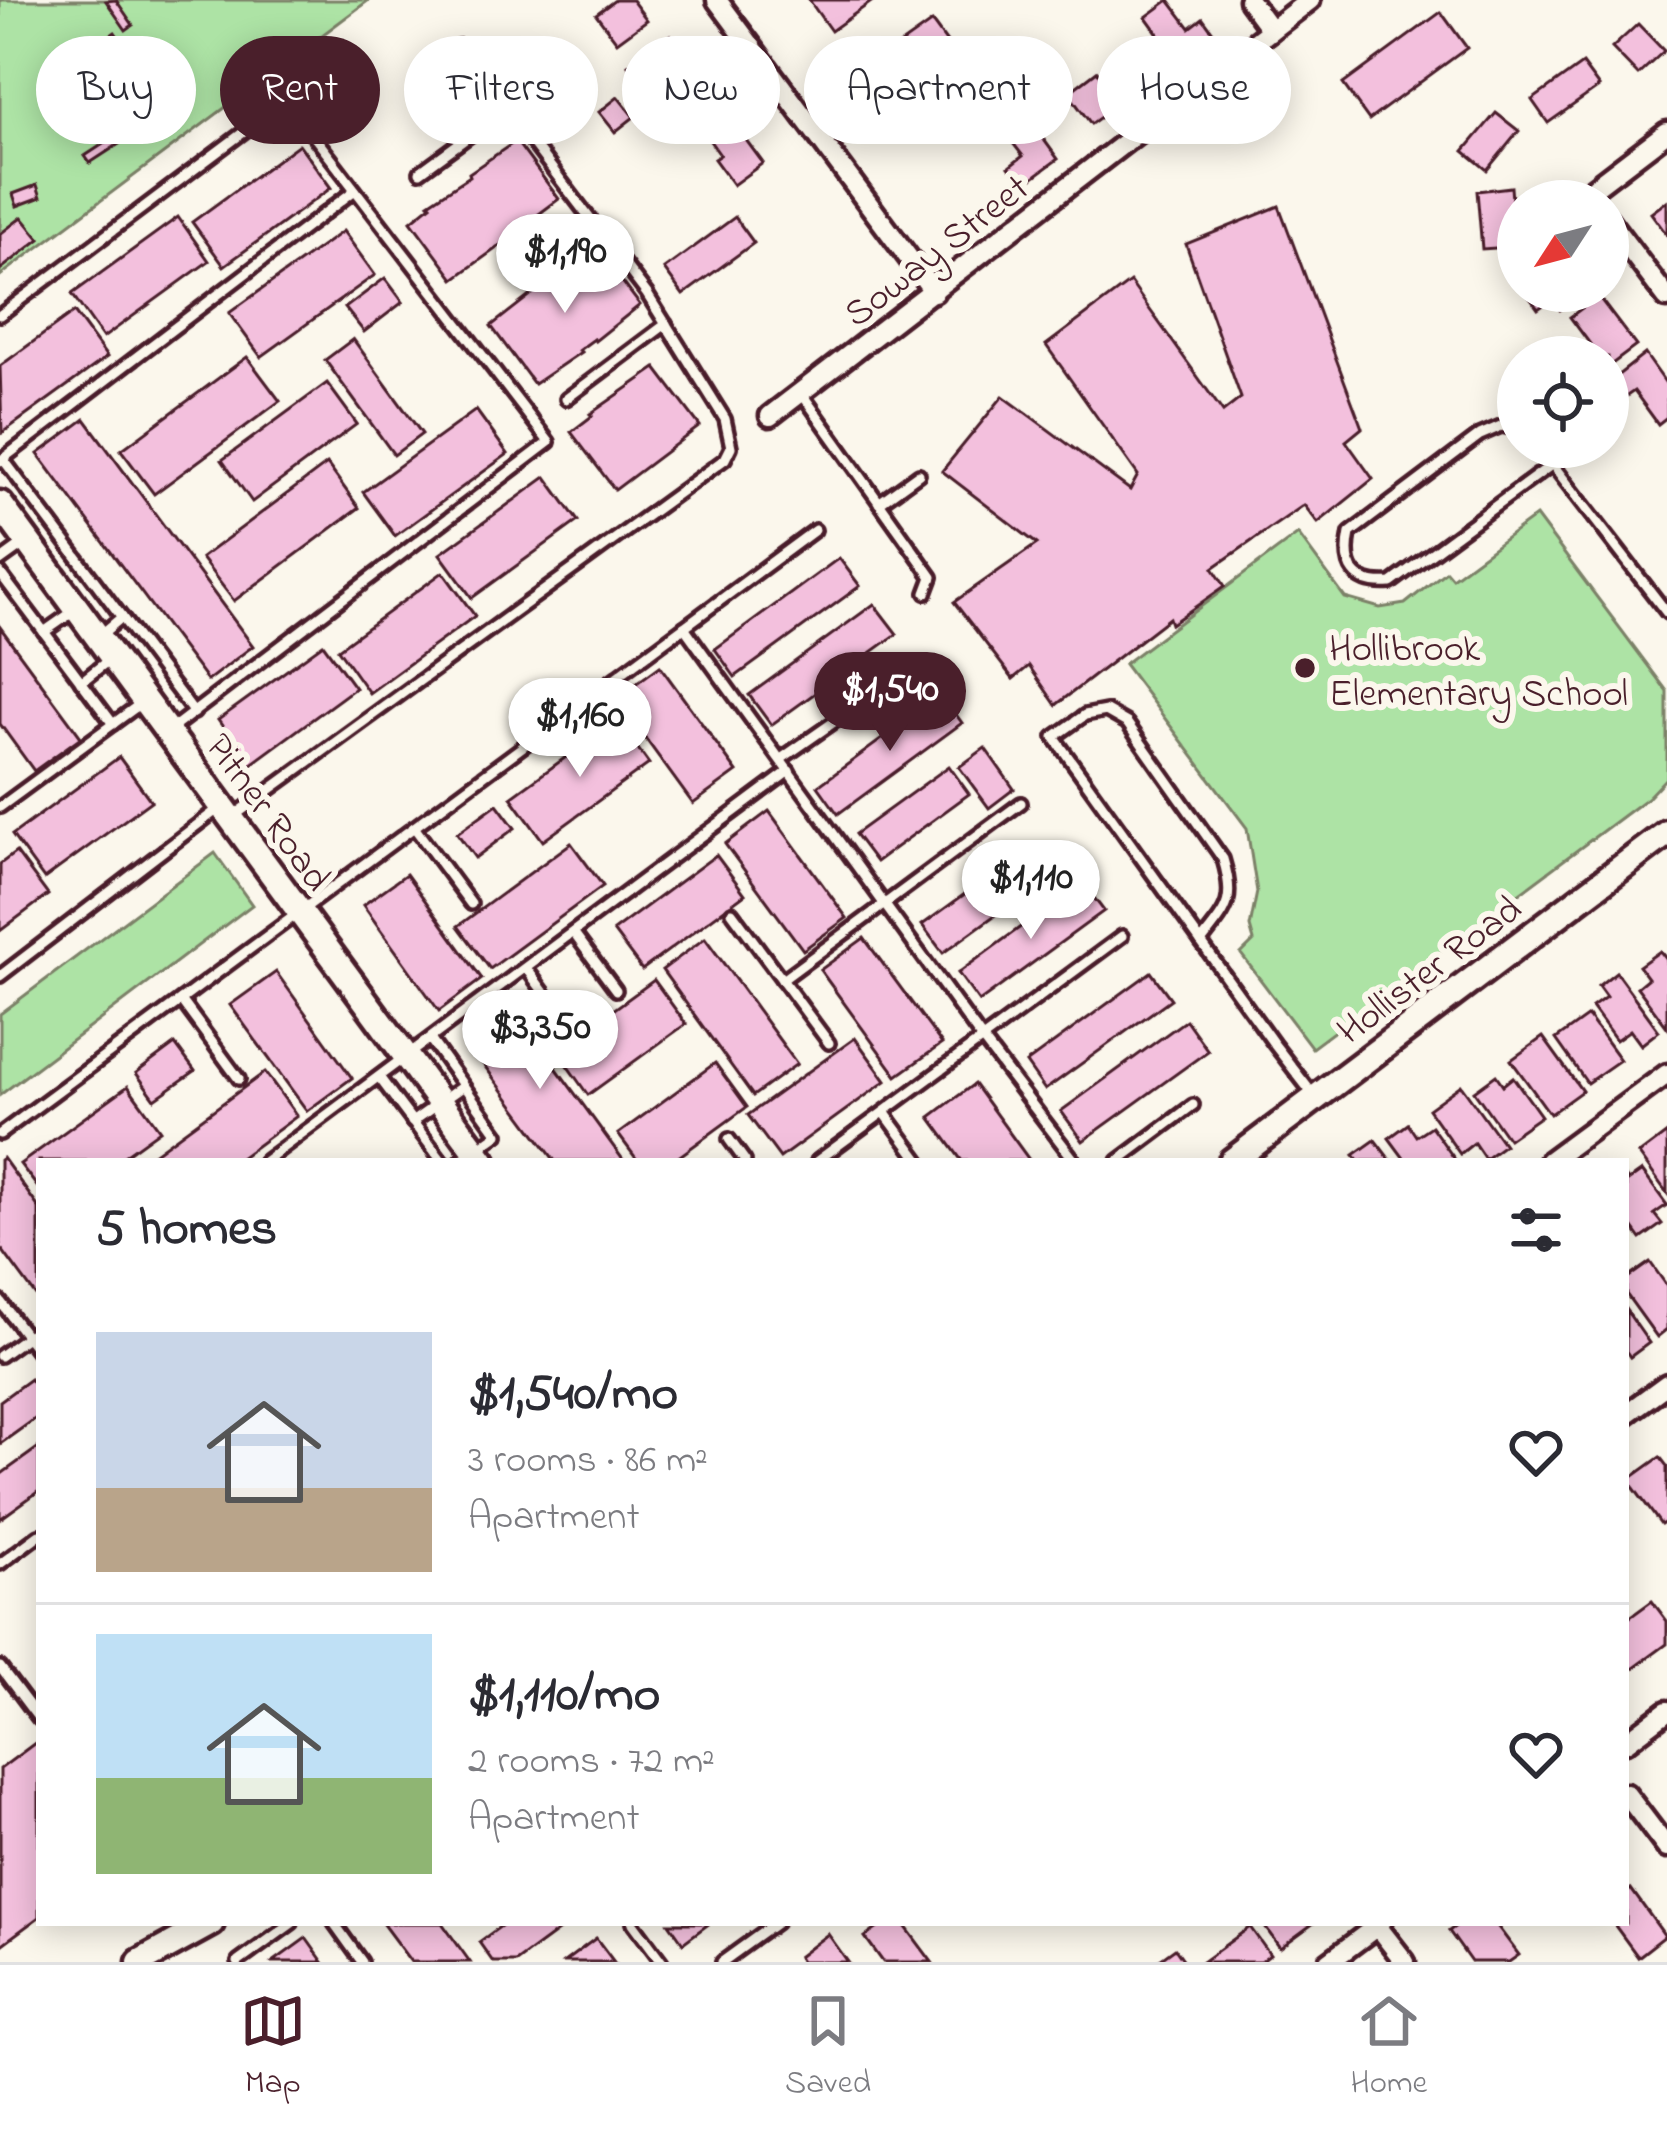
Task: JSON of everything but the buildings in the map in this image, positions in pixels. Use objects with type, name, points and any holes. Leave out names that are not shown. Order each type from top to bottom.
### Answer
[{"type":"street","points":[[718,0],[934,292]]},
{"type":"street","points":[[1249,0],[1271,30]]},
{"type":"street","name":"Soway Street","points":[[770,416],[1310,0]]},
{"type":"street","points":[[1610,180],[1667,132]]},
{"type":"street","points":[[1629,248],[1667,298]]},
{"type":"street","name":"Pitner Road","points":[[13,522],[440,1102],[473,1158]]},
{"type":"street","name":"Hollister Road","points":[[1236,1158],[1667,833]]},
{"type":"street","points":[[1553,1158],[1667,1074]]},
{"type":"street","points":[[1629,1412],[1667,1384]]},
{"type":"street","points":[[1629,1740],[1667,1711]]},
{"type":"street","points":[[1629,1799],[1667,1848]]},
{"type":"street","points":[[140,1962],[209,1926]]},
{"type":"street","points":[[171,1962],[212,1926]]},
{"type":"street","points":[[1330,1962],[1376,1926]]},
{"type":"street","points":[[1380,1926],[1405,1962]]},
{"type":"lane","points":[[0,315],[269,113],[296,113],[549,442],[168,732]]},
{"type":"lane","points":[[421,172],[459,144]]},
{"type":"lane","points":[[0,976],[724,459],[731,447],[725,419],[666,323],[532,144]]},
{"type":"lane","points":[[194,712],[1,460],[356,190]]},
{"type":"lane","points":[[566,399],[666,323]]},
{"type":"lane","points":[[802,394],[932,577],[926,593]]},
{"type":"lane","points":[[1497,428],[1480,435],[1350,532],[1346,550],[1352,571],[1372,584],[1391,583],[1546,468]]},
{"type":"lane","points":[[1557,468],[1667,613]]},
{"type":"lane","points":[[879,503],[919,474]]},
{"type":"lane","points":[[0,561],[13,522],[36,503]]},
{"type":"lane","points":[[0,1134],[815,530]]},
{"type":"lane","points":[[47,567],[70,550]]},
{"type":"lane","points":[[0,573],[112,724]]},
{"type":"lane","points":[[44,632],[77,608]]},
{"type":"lane","points":[[81,682],[113,657],[122,617]]},
{"type":"lane","points":[[684,627],[1073,1158]]},
{"type":"lane","points":[[113,657],[153,659]]},
{"type":"lane","points":[[781,759],[914,666]]},
{"type":"lane","points":[[0,807],[145,700]]},
{"type":"lane","points":[[1201,942],[1226,909],[1231,884],[1223,859],[1127,723],[1106,711],[1085,715],[1054,737],[1274,1044],[1316,1097]]},
{"type":"lane","points":[[269,1158],[789,772]]},
{"type":"lane","points":[[782,980],[1021,802]]},
{"type":"lane","points":[[414,827],[471,904]]},
{"type":"lane","points":[[732,912],[829,1043]]},
{"type":"lane","points":[[573,932],[616,991]]},
{"type":"lane","points":[[821,1158],[1122,936]]},
{"type":"lane","points":[[526,968],[566,1021]]},
{"type":"lane","points":[[181,1000],[239,1079]]},
{"type":"lane","points":[[430,1039],[498,1134],[473,1158]]},
{"type":"lane","points":[[379,1077],[440,1158]]},
{"type":"lane","points":[[412,1122],[463,1086]]},
{"type":"lane","points":[[1122,1158],[1192,1106]]},
{"type":"lane","points":[[884,1112],[918,1158]]},
{"type":"lane","points":[[729,1139],[744,1158]]},
{"type":"lane","points":[[283,1148],[291,1158]]},
{"type":"lane","points":[[835,1148],[842,1158]]},
{"type":"lane","points":[[0,1300],[36,1349]]},
{"type":"lane","points":[[0,1356],[36,1330]]},
{"type":"lane","points":[[0,1564],[36,1537]]},
{"type":"lane","points":[[0,1667],[36,1715]]},
{"type":"lane","points":[[238,1962],[288,1926]]},
{"type":"lane","points":[[336,1926],[362,1962]]},
{"type":"lane","points":[[635,1926],[662,1962]]},
{"type":"lane","points":[[722,1962],[772,1926]]},
{"type":"green space","points":[[0,0],[369,0],[321,36],[220,36],[220,111],[196,129],[196,36],[36,36],[36,144],[176,144],[0,276]]},
{"type":"green space","points":[[1536,516],[1667,691],[1667,777],[1647,798],[1312,1048],[1241,954],[1254,941],[1250,927],[1257,892],[1247,828],[1124,664],[1298,534],[1345,598],[1380,608],[1405,604],[1446,571],[1452,578]]},
{"type":"green space","points":[[215,853],[252,905],[0,1095],[0,1014]]},
{"type":"place","name":"Hollibrook Elementary School","points":[[1305,668]]}]
